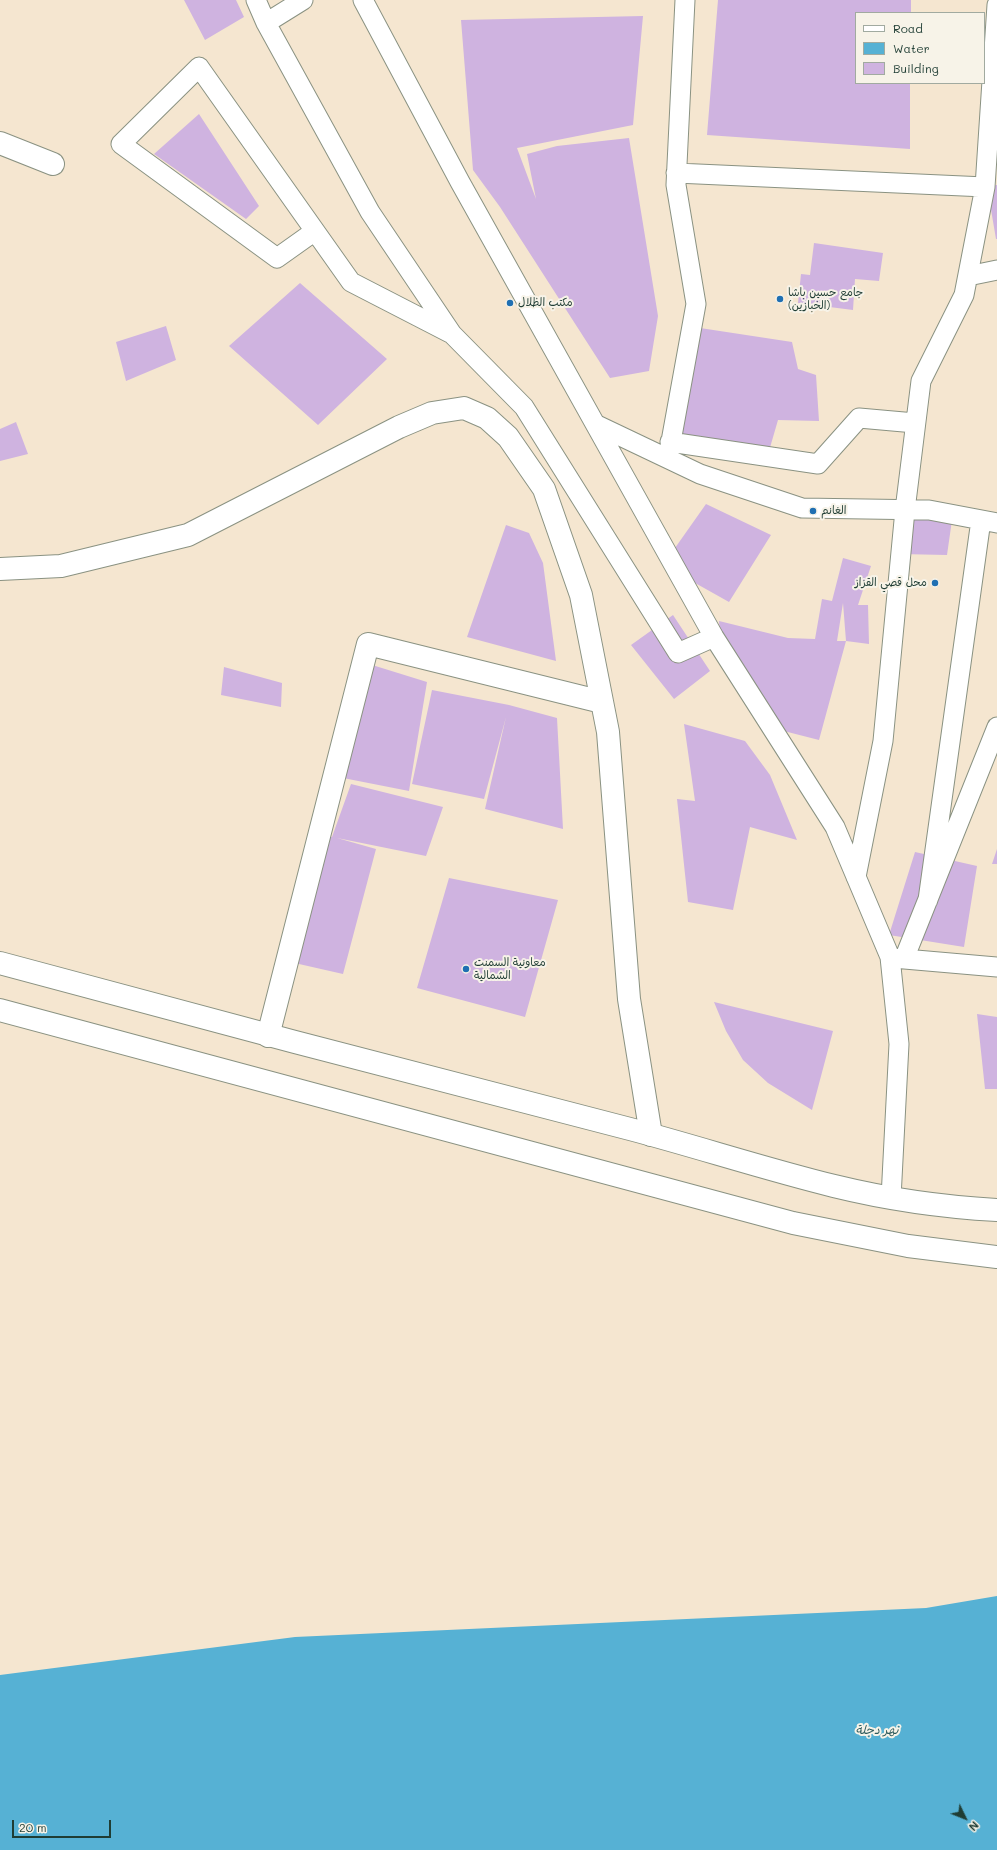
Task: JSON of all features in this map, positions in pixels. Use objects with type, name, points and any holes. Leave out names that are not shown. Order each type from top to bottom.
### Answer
[{"type":"main road","points":[[0,143],[53,164]]},
{"type":"main road","points":[[0,569],[61,566],[188,535],[399,427],[432,413],[464,408],[487,418],[508,437],[544,489],[582,595],[608,732],[629,999],[651,1134]]},
{"type":"main road","points":[[268,1036],[368,644],[602,702]]},
{"type":"main road","points":[[0,963],[268,1036],[651,1134],[836,1187],[892,1198],[965,1208],[997,1210]]},
{"type":"main road","points":[[0,1010],[793,1223],[908,1246],[997,1257]]},
{"type":"street","points":[[256,0],[266,23],[370,212],[452,334],[524,407],[678,653],[714,637]]},
{"type":"street","points":[[266,23],[303,0]]},
{"type":"street","points":[[362,0],[460,182],[714,637],[835,827],[856,877],[897,958],[899,1044],[892,1198]]},
{"type":"street","points":[[669,450],[696,304],[676,185],[685,0]]},
{"type":"street","points":[[856,877],[883,741],[905,510],[921,381],[964,295],[985,187],[997,5]]},
{"type":"street","points":[[315,231],[277,258],[121,144],[199,67],[315,231],[351,282],[452,334]]},
{"type":"street","points":[[676,173],[985,187]]},
{"type":"street","points":[[968,276],[997,270]]},
{"type":"street","points":[[595,424],[669,450],[818,464],[859,418],[916,423]]},
{"type":"street","points":[[669,450],[700,474],[802,508],[929,510],[989,521],[928,900]]},
{"type":"street","points":[[897,958],[928,900],[997,727]]},
{"type":"street","points":[[897,958],[997,968]]},
{"type":"water","name":"نهر دجلة","points":[[997,1596],[997,1850],[0,1850],[0,1675],[295,1637],[926,1608]]},
{"type":"building","points":[[184,0],[236,0],[244,17],[205,40]]},
{"type":"building","points":[[718,0],[911,0],[911,12],[855,12],[855,84],[910,84],[910,149],[707,135]]},
{"type":"building","points":[[643,16],[633,125],[517,148],[536,199],[527,154],[557,146],[629,138],[658,316],[649,371],[610,378],[500,207],[473,170],[461,20]]},
{"type":"building","points":[[199,114],[259,206],[246,219],[154,154]]},
{"type":"building","points":[[997,185],[997,239],[996,239],[987,186]]},
{"type":"building","points":[[814,243],[883,253],[879,281],[855,279],[853,310],[798,303],[801,274],[810,275]]},
{"type":"building","points":[[300,283],[387,359],[318,425],[229,346]]},
{"type":"building","points":[[166,326],[176,360],[126,381],[116,342]]},
{"type":"building","points":[[687,326],[792,342],[798,369],[816,375],[819,421],[778,420],[769,451],[680,443]]},
{"type":"building","points":[[16,422],[28,454],[0,461],[0,429]]},
{"type":"building","points":[[706,504],[771,535],[729,602],[663,565]]},
{"type":"building","points":[[904,517],[952,520],[947,555],[899,554]]},
{"type":"building","points":[[506,525],[529,533],[543,563],[556,661],[467,637]]},
{"type":"building","points":[[843,558],[871,566],[858,605],[868,605],[869,644],[846,641],[819,740],[776,729],[721,647],[719,621],[788,638],[815,639],[822,599],[832,601]],"holes":[[[843,603],[846,641],[837,641]]]},
{"type":"building","points":[[673,615],[710,671],[674,699],[631,645]]},
{"type":"building","points":[[369,664],[427,682],[409,791],[338,777]]},
{"type":"building","points":[[224,667],[282,683],[281,707],[221,695]]},
{"type":"building","points":[[432,690],[509,705],[557,718],[563,829],[485,809],[506,717],[484,799],[412,784]]},
{"type":"building","points":[[684,724],[745,741],[770,775],[797,840],[750,827],[733,910],[688,902],[677,799],[695,801]]},
{"type":"building","points":[[351,784],[443,807],[426,856],[337,838],[376,849],[343,974],[277,959],[310,830],[332,837]]},
{"type":"building","points":[[997,849],[997,864],[992,864]]},
{"type":"building","points":[[915,852],[977,866],[964,947],[889,935]]},
{"type":"building","points":[[449,878],[558,900],[525,1017],[417,988]]},
{"type":"building","points":[[714,1002],[833,1031],[812,1110],[768,1083],[743,1060],[726,1031]]},
{"type":"building","points":[[977,1014],[997,1017],[997,1089],[985,1089]]},
{"type":"place","name":"جامع حسين باشا (الخبازين)","points":[[780,299]]},
{"type":"place","name":"مكتب الظلال","points":[[510,303]]},
{"type":"place","name":"الغانم","points":[[813,511]]},
{"type":"place","name":"محل قصي القزاز","points":[[935,583]]},
{"type":"place","name":"معاونية السمنت الشمالية","points":[[466,969]]}]
